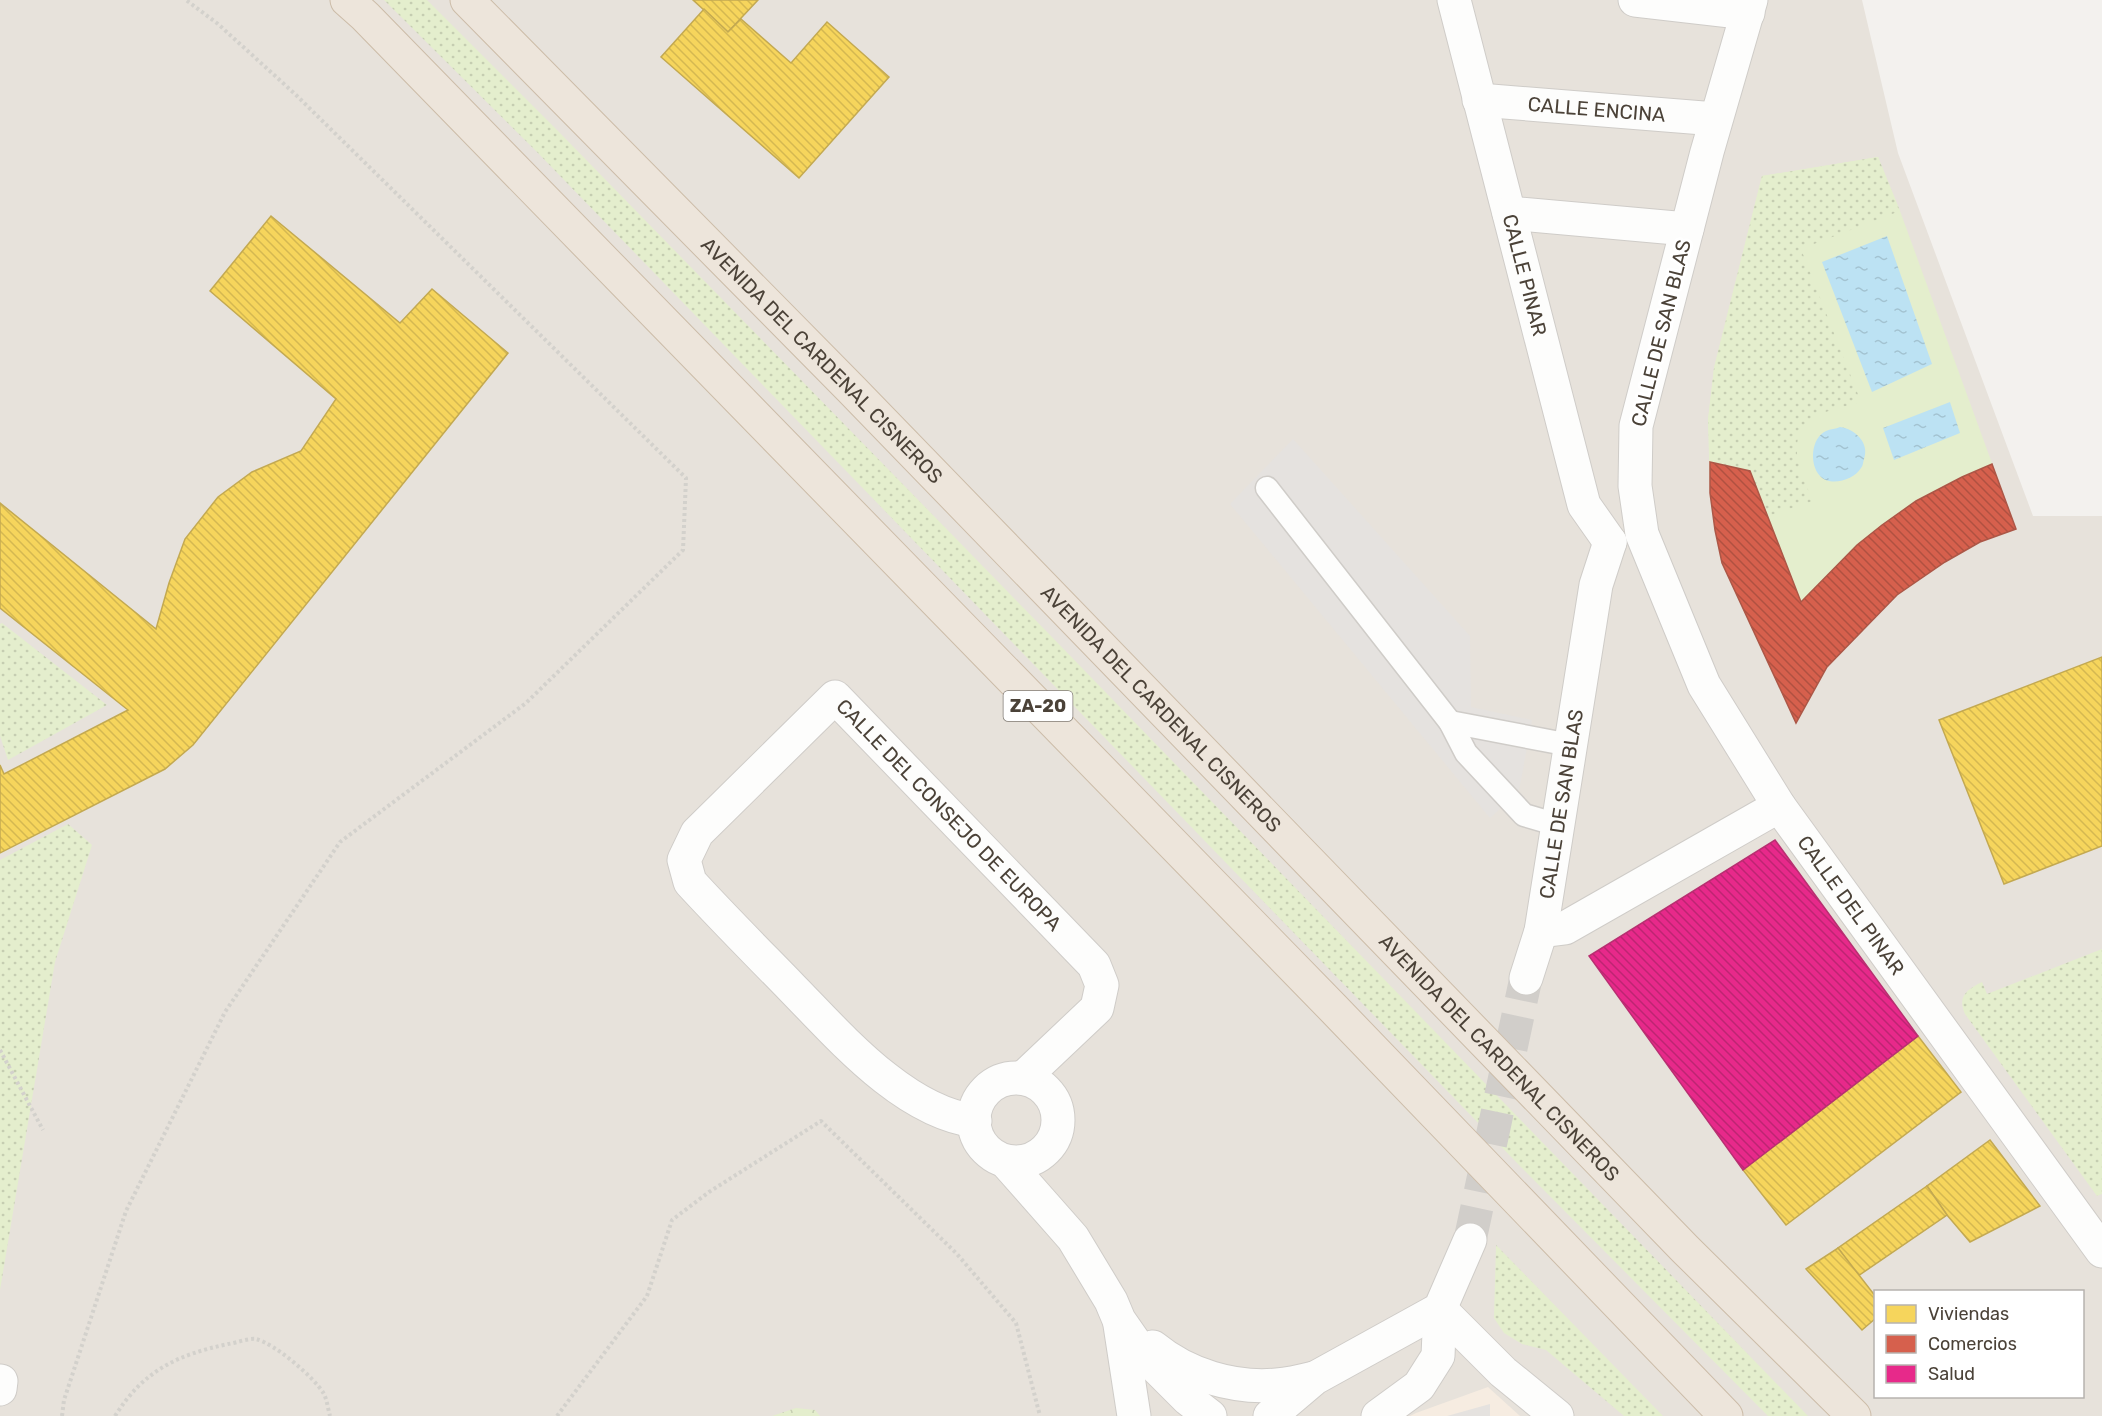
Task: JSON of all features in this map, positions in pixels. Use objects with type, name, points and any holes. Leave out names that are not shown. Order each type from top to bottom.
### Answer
[{"type":"highway","name":"ZA-20","points":[[347,0],[374,25],[1333,1008],[1726,1416]]},
{"type":"highway","name":"AVENIDA DEL CARDENAL CISNEROS","points":[[467,0],[851,389],[1677,1241],[1854,1416]]},
{"type":"street","name":"CALLE PINAR","points":[[1454,0],[1584,506],[1610,542]]},
{"type":"street","points":[[1635,0],[1750,6]]},
{"type":"street","name":"CALLE DE SAN BLAS","points":[[1642,534],[1635,486],[1636,426],[1716,119],[1750,6]]},
{"type":"street","name":"CALLE ENCINA","points":[[1479,100],[1716,119]]},
{"type":"street","points":[[1509,213],[1687,229]]},
{"type":"street","points":[[1610,542],[1642,534]]},
{"type":"street","name":"CALLE DEL PINAR","points":[[1642,534],[1704,685],[1779,806],[2102,1251]]},
{"type":"street","name":"CALLE DE SAN BLAS","points":[[1526,978],[1541,931],[1596,585],[1610,542]]},
{"type":"street","name":"CALLE DEL CONSEJO DE EUROPA","points":[[975,1121],[955,1119],[923,1103],[879,1074],[690,882],[684,860],[697,833],[835,697],[1094,964],[1102,986],[1097,1008],[1023,1078]]},
{"type":"street","name":"CALLE DE SAN BLAS","points":[[1541,931],[1565,928],[1779,806]]},
{"type":"street","points":[[1006,1162],[1025,1162],[1039,1156],[1051,1146],[1057,1132],[1059,1117],[1052,1096],[1037,1083],[1023,1078],[1010,1078],[996,1082],[984,1092],[974,1113],[975,1134],[982,1147],[993,1156],[1006,1162],[1073,1238],[1111,1301],[1119,1320],[1142,1353],[1188,1399],[1210,1416]]},
{"type":"street","points":[[1378,1416],[1419,1386],[1438,1356],[1440,1309],[1470,1240]]},
{"type":"street","points":[[1270,1416],[1315,1378],[1440,1309]]},
{"type":"street","points":[[1440,1309],[1503,1372],[1557,1416]]},
{"type":"street","points":[[1119,1320],[1171,1362],[1207,1376],[1240,1385],[1276,1385],[1315,1378]]},
{"type":"street","points":[[1119,1320],[1134,1416]]},
{"type":"lane","points":[[1267,488],[1450,722],[1466,753],[1524,815],[1558,825]]},
{"type":"lane","points":[[1450,722],[1570,746]]},
{"type":"path","points":[[62,1416],[64,1400],[126,1211],[225,1012],[340,842],[526,703],[683,550],[686,478],[295,94],[218,24],[186,0]]},
{"type":"path","points":[[0,1050],[43,1130]]},
{"type":"path","points":[[557,1416],[647,1296],[672,1220],[709,1192],[821,1121],[957,1254],[1016,1323],[1040,1416]]},
{"type":"path","points":[[115,1416],[142,1381],[176,1359],[207,1349],[255,1339],[285,1355],[307,1373],[324,1395],[330,1416]]},
{"type":"shaded area","points":[[0,0],[1862,0],[1898,153],[2033,516],[2102,516],[2102,1416],[0,1416]]},
{"type":"shaded area","points":[[1293,439],[1470,636],[1471,707],[1532,720],[1519,791],[1490,818],[1230,504]]},
{"type":"shaded area","points":[[1488,1387],[1520,1416],[1410,1416],[1416,1413]]},
{"type":"shaded area","points":[[1490,1404],[1490,1416],[1447,1416]]},
{"type":"green space","points":[[384,0],[427,0],[1050,635],[1808,1416],[1768,1416],[1519,1165],[536,151]]},
{"type":"green space","points":[[1878,157],[1900,211],[2016,529],[1980,542],[1945,562],[1897,595],[1827,667],[1796,723],[1722,563],[1710,493],[1708,420],[1714,368],[1762,176]]},
{"type":"green space","points":[[1878,157],[1900,211],[1801,249],[1861,402],[1827,412],[1806,425],[1797,445],[1797,456],[1813,501],[1768,516],[1750,471],[1710,462],[1708,420],[1714,368],[1762,176]]},
{"type":"green space","points":[[2,623],[107,705],[8,760],[0,736],[0,624]]},
{"type":"green space","points":[[68,824],[92,845],[55,962],[0,1290],[0,860]]},
{"type":"green space","points":[[2102,949],[2102,1194],[2097,1196],[1965,1014],[1962,1003],[1965,994],[1982,982],[1987,994]]},
{"type":"green space","points":[[1496,1245],[1663,1416],[1624,1416],[1546,1350],[1522,1344],[1504,1333],[1494,1318]]},
{"type":"green space","points":[[796,1408],[815,1410],[820,1416],[772,1416]]},
{"type":"water","points":[[1887,236],[1932,364],[1872,392],[1822,262]]},
{"type":"water","points":[[1950,402],[1960,433],[1894,460],[1883,428]]},
{"type":"water","points":[[1840,427],[1846,428],[1860,438],[1865,453],[1862,467],[1853,476],[1842,481],[1830,481],[1824,479],[1816,471],[1813,452],[1821,434]]},
{"type":"building: Viviendas","points":[[693,0],[758,0],[728,32]]},
{"type":"building: Viviendas","points":[[704,9],[728,32],[741,19],[791,63],[827,22],[889,77],[799,178],[661,57]]},
{"type":"building: Viviendas","points":[[271,216],[400,323],[432,289],[508,353],[193,745],[165,769],[0,853],[0,765],[4,774],[128,710],[0,608],[0,503],[156,629],[185,539],[218,497],[252,472],[301,451],[336,399],[210,291]]},
{"type":"building: Viviendas","points":[[2102,657],[2102,846],[2004,884],[1939,720]]},
{"type":"building: Viviendas","points":[[1918,1036],[1961,1092],[1786,1225],[1743,1170]]},
{"type":"building: Viviendas","points":[[1990,1140],[2040,1206],[1970,1242],[1927,1186]]},
{"type":"building: Viviendas","points":[[1927,1186],[1947,1215],[1858,1276],[1838,1248]]},
{"type":"building: Viviendas","points":[[1838,1248],[1874,1294],[1874,1320],[1862,1330],[1806,1269]]},
{"type":"building: Comercios","points":[[1710,462],[1750,471],[1801,602],[1857,545],[1882,525],[1916,501],[1992,464],[2016,529],[1980,542],[1945,562],[1897,595],[1827,667],[1796,723],[1722,563],[1710,493]]},
{"type":"building: Salud","points":[[1775,840],[1918,1036],[1743,1170],[1589,956]]},
{"type":"tunnel","points":[[1470,1240],[1526,978]]}]
